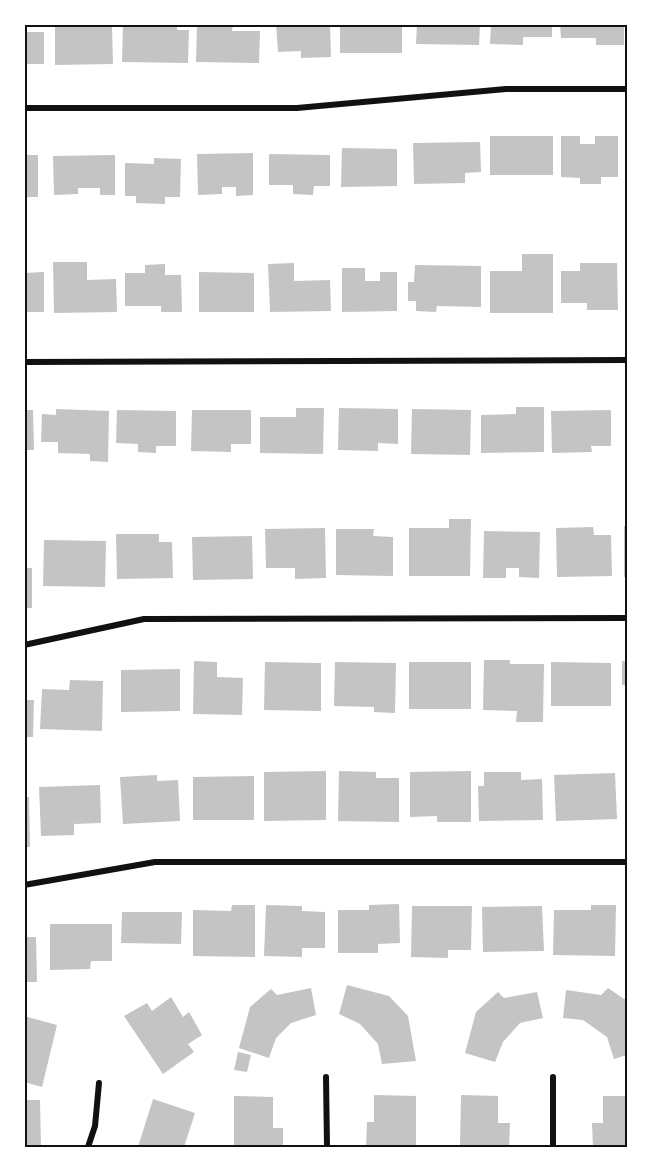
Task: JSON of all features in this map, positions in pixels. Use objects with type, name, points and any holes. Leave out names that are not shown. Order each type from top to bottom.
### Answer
[{"type":"street","points":[[24,108],[297,108],[506,90],[627,89]]},
{"type":"street","points":[[24,362],[627,360]]},
{"type":"street","points":[[24,645],[144,619],[627,618]]},
{"type":"street","points":[[24,885],[155,862],[627,862]]},
{"type":"street","points":[[326,1077],[327,1147]]},
{"type":"street","points":[[553,1077],[553,1147]]},
{"type":"street","points":[[88,1147],[95,1126],[99,1083]]},
{"type":"building","points":[[55,24],[112,27],[113,64],[55,65]]},
{"type":"building","points":[[123,24],[177,24],[177,30],[189,30],[188,63],[122,62]]},
{"type":"building","points":[[197,24],[233,24],[232,31],[260,31],[259,63],[196,62]]},
{"type":"building","points":[[276,24],[330,24],[331,57],[301,58],[301,51],[278,52]]},
{"type":"building","points":[[340,24],[402,24],[402,53],[340,53]]},
{"type":"building","points":[[417,24],[480,24],[479,45],[416,44]]},
{"type":"building","points":[[491,24],[552,24],[552,37],[523,37],[523,45],[490,44]]},
{"type":"building","points":[[560,24],[624,24],[624,45],[596,45],[596,38],[561,38]]},
{"type":"building","points":[[24,32],[44,32],[44,64],[24,64]]},
{"type":"building","points":[[490,136],[553,136],[553,175],[490,175]]},
{"type":"building","points":[[561,136],[580,136],[580,144],[595,144],[595,136],[618,136],[618,177],[601,177],[601,184],[580,184],[580,178],[561,177]]},
{"type":"building","points":[[480,142],[481,172],[465,173],[465,183],[414,184],[413,143]]},
{"type":"building","points":[[342,148],[397,149],[397,186],[341,187]]},
{"type":"building","points":[[253,153],[253,195],[236,196],[236,187],[222,187],[222,194],[198,195],[197,154]]},
{"type":"building","points":[[269,154],[330,155],[330,186],[314,186],[313,195],[293,194],[293,185],[269,185]]},
{"type":"building","points":[[24,155],[38,155],[38,197],[24,197]]},
{"type":"building","points":[[115,155],[115,195],[100,195],[100,188],[78,188],[78,194],[54,195],[53,156]]},
{"type":"building","points":[[154,158],[181,159],[180,197],[165,197],[165,204],[136,203],[136,196],[125,196],[125,163],[154,164]]},
{"type":"building","points":[[522,254],[553,254],[553,313],[490,313],[490,271],[522,271]]},
{"type":"building","points":[[53,262],[87,262],[87,280],[116,279],[117,312],[54,313]]},
{"type":"building","points":[[294,263],[294,281],[330,280],[331,311],[270,312],[268,264]]},
{"type":"building","points":[[580,263],[617,263],[618,310],[587,310],[587,303],[561,303],[561,271],[580,271]]},
{"type":"building","points":[[165,264],[165,275],[181,275],[182,312],[161,312],[161,306],[125,306],[125,273],[145,273],[145,265]]},
{"type":"building","points":[[415,265],[481,266],[481,307],[437,306],[436,312],[416,311],[416,301],[408,301],[408,282],[414,282]]},
{"type":"building","points":[[342,268],[365,268],[365,281],[380,281],[380,272],[397,272],[397,311],[342,312]]},
{"type":"building","points":[[44,272],[44,312],[24,312],[24,273]]},
{"type":"building","points":[[199,272],[254,273],[254,312],[199,312]]},
{"type":"building","points":[[516,407],[544,407],[544,452],[481,453],[481,415],[516,414]]},
{"type":"building","points":[[296,408],[324,408],[323,454],[260,453],[260,417],[296,417]]},
{"type":"building","points":[[339,408],[398,409],[398,444],[378,443],[378,451],[338,450]]},
{"type":"building","points":[[56,409],[109,411],[108,462],[90,461],[90,454],[58,453],[58,442],[41,442],[42,414],[56,415]]},
{"type":"building","points":[[412,409],[471,410],[470,455],[411,454]]},
{"type":"building","points":[[24,410],[33,410],[34,450],[24,450]]},
{"type":"building","points":[[117,410],[176,411],[176,446],[156,446],[156,453],[138,452],[138,444],[116,443]]},
{"type":"building","points":[[192,410],[251,410],[251,444],[231,444],[231,452],[191,451]]},
{"type":"building","points":[[611,410],[611,446],[591,446],[592,452],[552,453],[551,411]]},
{"type":"building","points":[[449,519],[471,519],[470,576],[409,576],[409,528],[449,528]]},
{"type":"building","points":[[624,526],[627,526],[627,577],[624,577]]},
{"type":"building","points":[[593,527],[594,535],[611,535],[612,576],[557,577],[556,528]]},
{"type":"building","points":[[325,528],[326,578],[295,579],[295,568],[266,568],[265,529]]},
{"type":"building","points":[[336,529],[374,529],[373,536],[393,537],[393,576],[336,575]]},
{"type":"building","points":[[484,531],[540,532],[539,578],[519,577],[519,568],[506,568],[506,578],[483,578]]},
{"type":"building","points":[[116,534],[159,534],[159,542],[172,542],[173,578],[117,579]]},
{"type":"building","points":[[252,536],[253,579],[193,580],[192,537]]},
{"type":"building","points":[[44,540],[106,541],[105,587],[43,586]]},
{"type":"building","points":[[24,568],[32,568],[32,608],[24,608]]},
{"type":"building","points":[[484,660],[510,660],[510,664],[544,664],[543,722],[516,722],[517,711],[483,710]]},
{"type":"building","points":[[194,661],[217,662],[217,677],[243,678],[242,715],[193,714]]},
{"type":"building","points":[[622,661],[627,661],[627,685],[622,685]]},
{"type":"building","points":[[265,662],[321,663],[321,711],[264,710]]},
{"type":"building","points":[[335,662],[396,663],[395,713],[374,712],[374,707],[334,706]]},
{"type":"building","points":[[409,662],[471,662],[471,709],[409,709]]},
{"type":"building","points":[[551,662],[611,663],[611,706],[551,706]]},
{"type":"building","points":[[180,669],[180,711],[121,712],[121,670]]},
{"type":"building","points":[[70,680],[103,681],[102,731],[40,729],[42,689],[69,690]]},
{"type":"building","points":[[24,700],[34,700],[33,737],[24,737]]},
{"type":"building","points":[[326,771],[326,820],[264,821],[264,772]]},
{"type":"building","points":[[339,771],[376,772],[376,778],[399,778],[399,822],[338,821]]},
{"type":"building","points":[[471,771],[471,822],[437,822],[437,816],[410,817],[410,772]]},
{"type":"building","points":[[484,772],[521,772],[521,780],[542,779],[543,820],[479,821],[478,786],[484,786]]},
{"type":"building","points":[[615,773],[617,819],[556,821],[554,775]]},
{"type":"building","points":[[157,775],[157,781],[178,780],[180,821],[123,824],[120,777]]},
{"type":"building","points":[[254,776],[254,820],[193,820],[193,777]]},
{"type":"building","points":[[100,785],[101,823],[74,824],[74,835],[41,836],[39,787]]},
{"type":"building","points":[[24,797],[29,797],[30,847],[24,847]]},
{"type":"building","points":[[399,904],[400,943],[378,944],[378,953],[338,953],[338,910],[369,910],[369,905]]},
{"type":"building","points":[[232,905],[255,905],[255,957],[193,956],[193,910],[231,911]]},
{"type":"building","points":[[266,905],[302,906],[302,911],[325,912],[325,948],[302,948],[302,957],[264,956]]},
{"type":"building","points":[[591,905],[616,905],[615,956],[553,955],[554,910],[591,910]]},
{"type":"building","points":[[412,906],[472,906],[471,950],[448,950],[448,958],[411,957]]},
{"type":"building","points":[[542,906],[544,951],[483,952],[482,907]]},
{"type":"building","points":[[122,912],[182,912],[181,944],[121,943]]},
{"type":"building","points":[[50,924],[112,924],[112,961],[91,961],[90,969],[50,970]]},
{"type":"building","points":[[24,937],[36,937],[37,982],[24,982]]},
{"type":"building","points":[[347,985],[389,996],[408,1016],[416,1061],[382,1064],[378,1044],[360,1024],[339,1014]]},
{"type":"building","points":[[311,988],[316,1015],[291,1023],[276,1038],[269,1058],[239,1048],[250,1007],[271,989],[277,995]]},
{"type":"building","points":[[608,988],[627,1001],[627,1055],[614,1059],[607,1037],[583,1020],[563,1018],[566,990],[601,995]]},
{"type":"building","points":[[498,992],[504,998],[537,992],[543,1018],[520,1023],[503,1042],[495,1062],[465,1053],[476,1012]]},
{"type":"building","points":[[171,997],[183,1017],[189,1012],[202,1035],[188,1044],[194,1052],[163,1074],[124,1016],[147,1003],[152,1011]]},
{"type":"building","points":[[24,1016],[57,1025],[42,1087],[24,1082]]},
{"type":"building","points":[[238,1052],[251,1055],[247,1072],[234,1070]]},
{"type":"building","points":[[374,1095],[416,1096],[416,1147],[366,1147],[367,1122],[374,1122]]},
{"type":"building","points":[[461,1095],[498,1096],[498,1123],[510,1123],[509,1147],[460,1147]]},
{"type":"building","points":[[234,1096],[273,1097],[273,1128],[283,1128],[283,1147],[234,1147]]},
{"type":"building","points":[[603,1096],[627,1096],[627,1147],[593,1147],[592,1123],[603,1123]]},
{"type":"building","points":[[153,1099],[195,1113],[184,1147],[138,1147]]},
{"type":"building","points":[[24,1100],[40,1100],[41,1147],[24,1147]]}]
